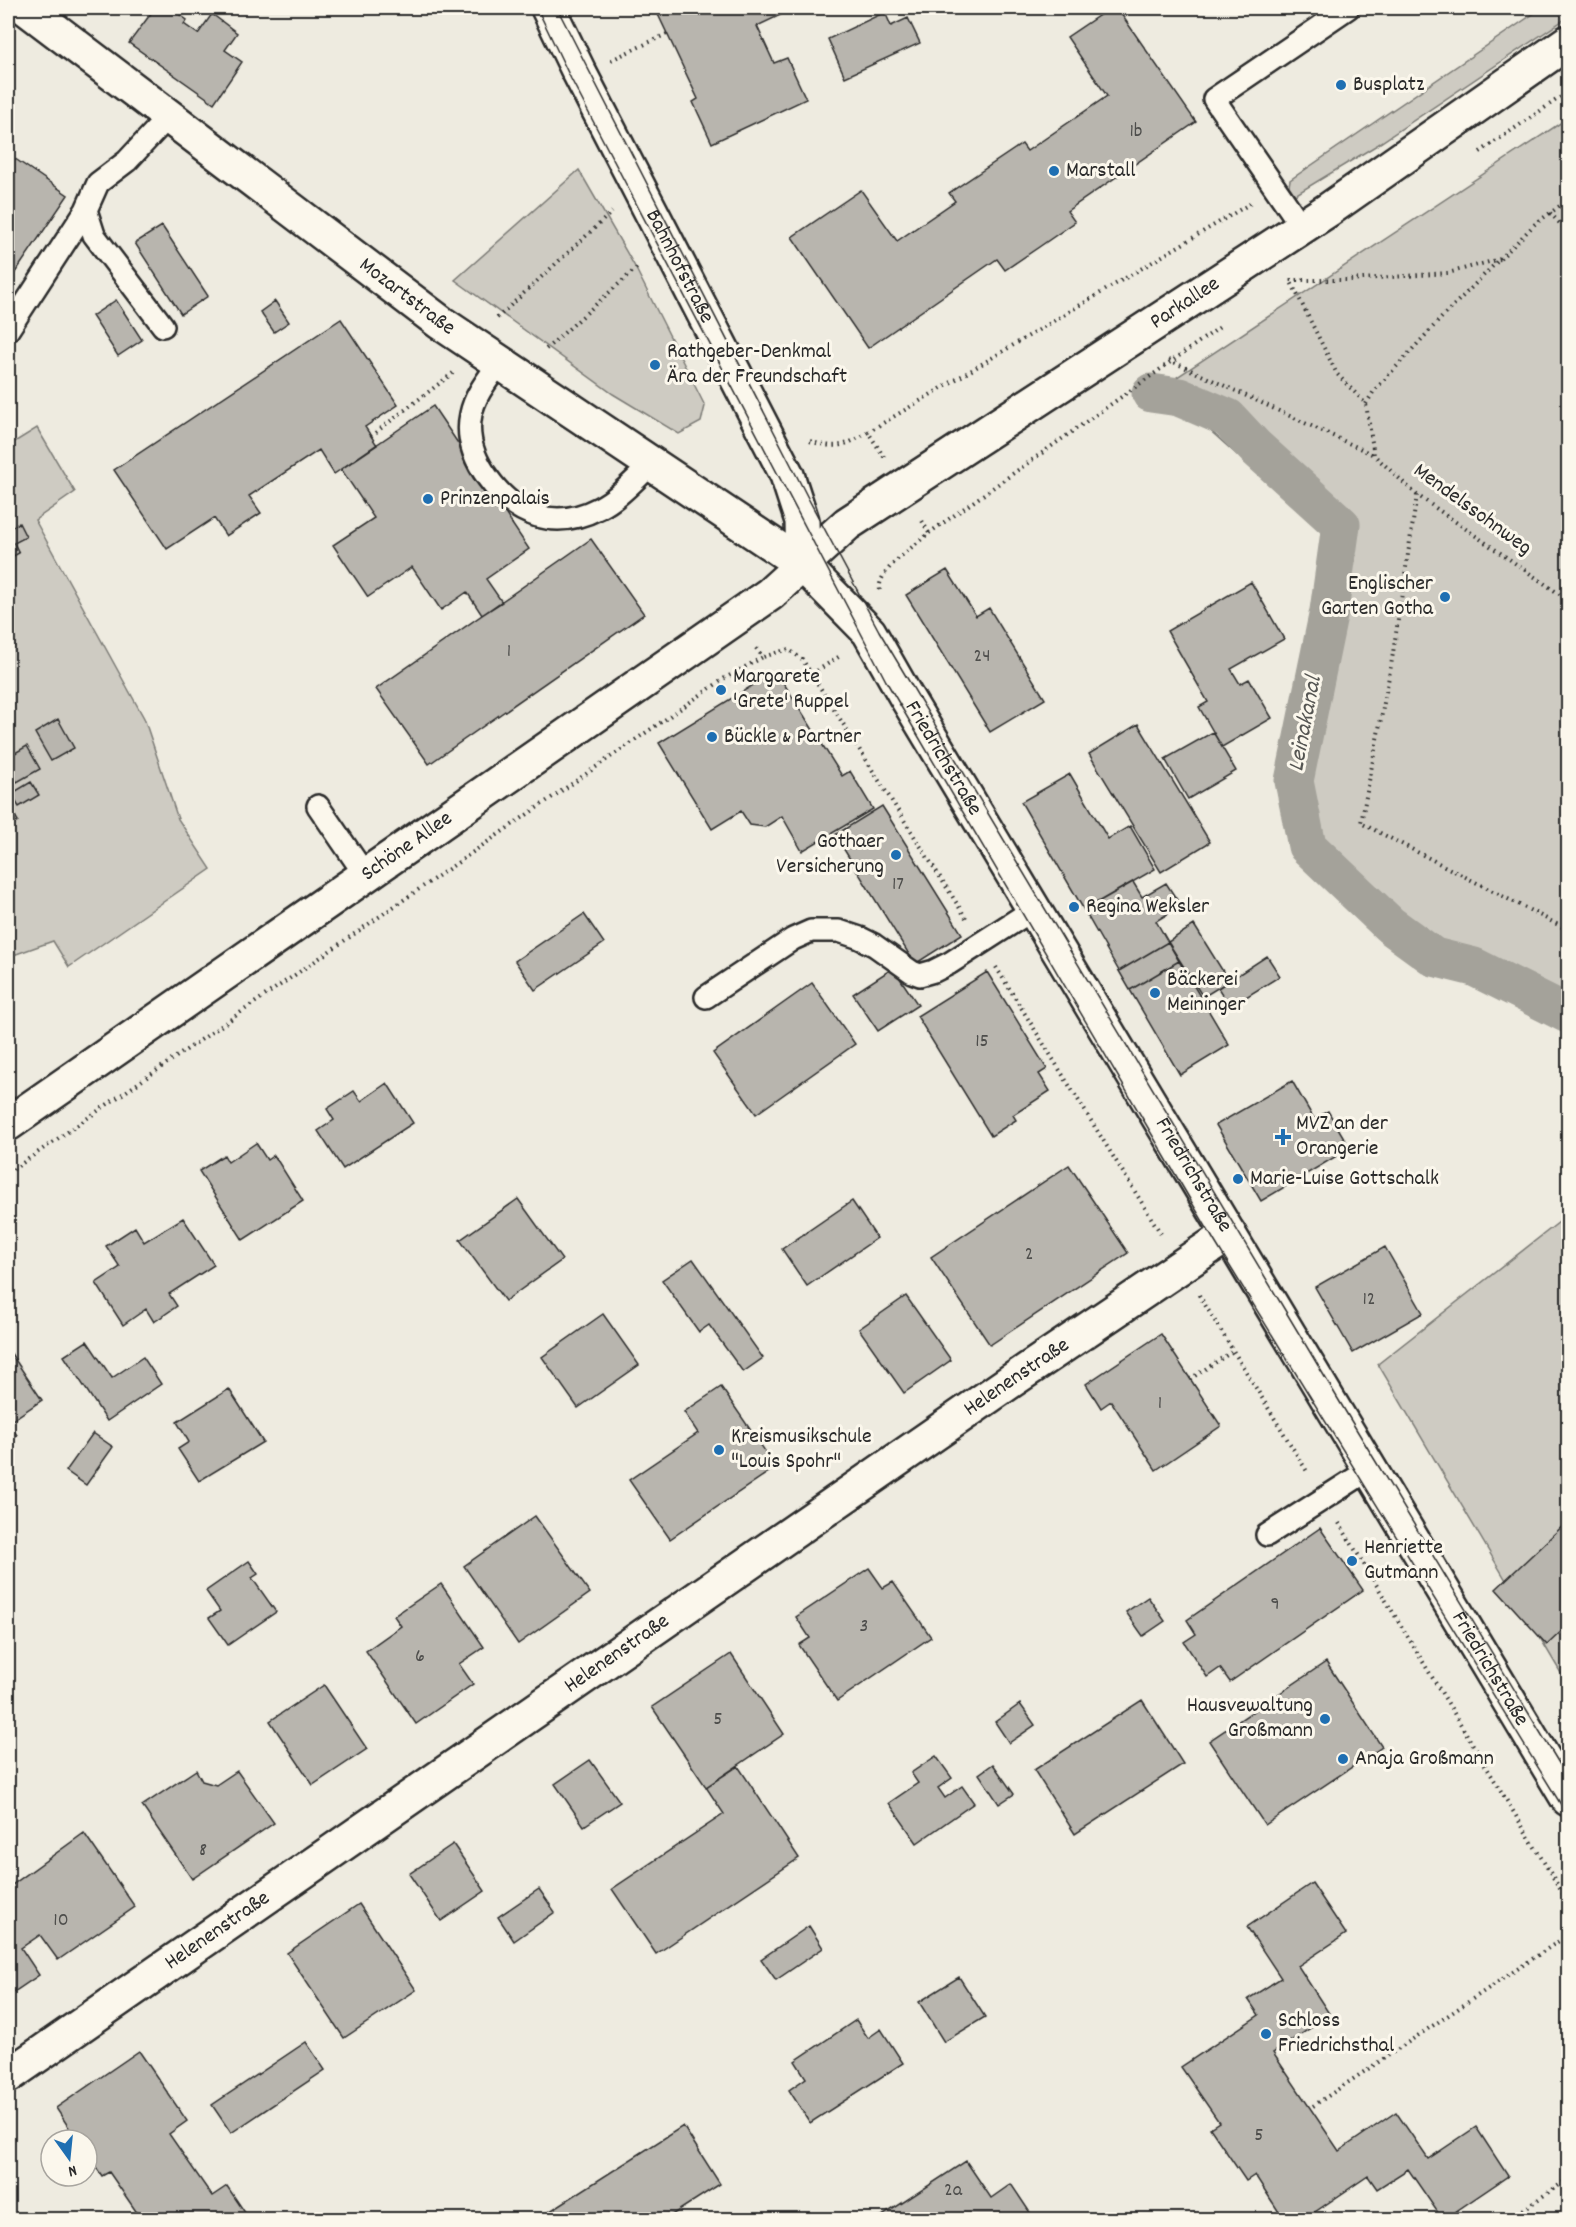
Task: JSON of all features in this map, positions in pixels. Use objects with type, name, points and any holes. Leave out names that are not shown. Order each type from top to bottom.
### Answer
[{"type":"street","name":"Mozartstraße","points":[[26,8],[441,323],[803,565]]},
{"type":"street","name":"Bahnhofstraße","points":[[548,8],[784,467],[802,521],[803,565]]},
{"type":"street","name":"Parkallee","points":[[803,565],[861,514],[1302,227],[1569,42]]},
{"type":"street","name":"Schöne Allee","points":[[8,1124],[735,619],[770,594],[803,565]]},
{"type":"street","name":"Friedrichstraße","points":[[803,565],[869,632],[904,695],[1569,1799]]},
{"type":"street","name":"Helenenstraße","points":[[8,2076],[1024,1372],[1229,1234]]},
{"type":"lane","points":[[1302,227],[1214,99],[1348,8]]},
{"type":"lane","points":[[8,330],[86,210],[98,183],[127,161],[169,116]]},
{"type":"lane","points":[[86,210],[94,235],[163,326]]},
{"type":"lane","points":[[491,356],[471,414],[469,439],[483,470],[495,488],[517,508],[547,519],[566,518],[598,509],[615,498],[651,464]]},
{"type":"lane","points":[[318,806],[366,876]]},
{"type":"lane","points":[[706,997],[793,939],[811,932],[839,931],[860,939],[874,945],[912,972],[920,975],[942,967],[1034,909]]},
{"type":"lane","points":[[1267,1536],[1370,1469]]},
{"type":"path","points":[[608,61],[667,34]]},
{"type":"path","points":[[1472,156],[1569,92]]},
{"type":"path","points":[[868,432],[1276,189]]},
{"type":"path","points":[[1366,404],[1374,391],[1444,315],[1535,224],[1569,200]]},
{"type":"path","points":[[1550,213],[1569,232]]},
{"type":"path","points":[[496,318],[606,216]]},
{"type":"path","points":[[1290,280],[1349,280],[1448,273],[1500,259]]},
{"type":"path","points":[[548,346],[634,269]]},
{"type":"path","points":[[1281,286],[1300,273]]},
{"type":"path","points":[[1290,280],[1336,374],[1366,404],[1374,454]]},
{"type":"path","points":[[929,533],[1170,361],[1226,324]]},
{"type":"path","points":[[371,436],[491,356]]},
{"type":"path","name":"Mendelssohnweg","points":[[1182,367],[1374,454],[1417,495],[1569,600]]},
{"type":"path","points":[[1417,495],[1391,666],[1361,823],[1569,930]]},
{"type":"path","points":[[735,619],[763,657]]},
{"type":"path","points":[[8,1173],[725,678],[763,657],[788,649],[802,659],[981,942],[1163,1237]]},
{"type":"path","points":[[1197,1292],[1569,1902]]},
{"type":"path","points":[[1190,1378],[1233,1351]]},
{"type":"path","points":[[1313,2106],[1569,1935]]},
{"type":"path","points":[[1508,2220],[1569,2179]]},
{"type":"shaded area","points":[[1542,8],[1568,8],[1568,17],[1377,145],[1295,195],[1289,186],[1290,180]]},
{"type":"shaded area","name":"Englischer Garten Gotha","points":[[1568,118],[1568,1023],[1435,969],[1304,848],[1287,778],[1314,657],[1328,537],[1162,387]]},
{"type":"shaded area","points":[[579,170],[634,265],[705,406],[701,422],[679,434],[613,394],[455,280]]},
{"type":"shaded area","points":[[37,428],[75,492],[35,520],[144,718],[178,819],[211,869],[69,967],[53,941],[8,957],[8,446]]},
{"type":"shaded area","points":[[1568,1215],[1568,1685],[1378,1364]]},
{"type":"building","points":[[155,8],[170,8],[187,20],[184,24],[198,34],[212,14],[237,33],[225,50],[242,62],[214,103],[129,43]]},
{"type":"building","points":[[655,8],[795,8],[757,26],[774,63],[787,58],[806,99],[712,143],[693,102],[698,99]]},
{"type":"building","name":"Marstall","points":[[1110,8],[1117,8],[1196,122],[1067,211],[1075,222],[1039,247],[1005,270],[997,259],[868,348],[792,237],[861,190],[897,241],[955,201],[949,193],[1022,144],[1027,151],[1107,96],[1067,37]]},
{"type":"building","points":[[885,12],[891,26],[908,18],[920,43],[845,77],[828,39]]},
{"type":"building","points":[[8,154],[68,195],[8,283]]},
{"type":"building","points":[[162,226],[208,296],[181,314],[135,243]]},
{"type":"building","points":[[116,300],[142,340],[118,356],[92,316]]},
{"type":"building","points":[[275,301],[289,322],[274,332],[260,312]]},
{"type":"building","points":[[341,319],[398,405],[365,427],[377,445],[334,474],[319,450],[249,496],[261,513],[226,536],[214,518],[167,549],[114,470]]},
{"type":"building","name":"Prinzenpalais","points":[[433,406],[529,549],[486,579],[502,602],[482,615],[467,592],[441,610],[412,567],[368,597],[333,545],[374,518],[341,469]]},
{"type":"building","points":[[19,523],[26,537],[14,543],[19,553],[8,559],[8,529]]},
{"type":"building","points":[[591,539],[644,614],[429,764],[376,689]]},
{"type":"building","points":[[947,570],[976,616],[989,608],[1045,699],[990,732],[906,595]]},
{"type":"building","points":[[1251,582],[1284,639],[1231,669],[1240,684],[1249,679],[1272,718],[1222,747],[1199,707],[1208,702],[1167,631]]},
{"type":"building","points":[[776,671],[842,776],[850,771],[873,809],[802,851],[782,816],[765,827],[750,825],[741,811],[712,829],[659,743]]},
{"type":"building","points":[[58,719],[74,748],[51,761],[35,733]]},
{"type":"building","points":[[1138,724],[1210,842],[1161,872],[1089,754]]},
{"type":"building","points":[[1213,732],[1236,771],[1188,799],[1165,759]]},
{"type":"building","points":[[27,746],[40,769],[17,782],[8,766],[8,757]]},
{"type":"building","points":[[1070,774],[1108,839],[1130,826],[1155,869],[1084,910],[1021,802]]},
{"type":"building","points":[[31,782],[39,795],[19,807],[11,794]]},
{"type":"building","points":[[8,804],[18,821],[8,827]]},
{"type":"building","points":[[882,806],[962,934],[915,964],[835,835]]},
{"type":"building","points":[[1133,882],[1142,897],[1166,883],[1181,906],[1156,921],[1168,942],[1119,971],[1084,910]]},
{"type":"building","points":[[584,914],[604,943],[535,990],[515,961]]},
{"type":"building","points":[[1194,925],[1229,981],[1203,997],[1168,942]]},
{"type":"building","points":[[1168,942],[1179,961],[1130,990],[1119,971]]},
{"type":"building","points":[[1267,956],[1280,976],[1230,1007],[1218,988]]},
{"type":"building","points":[[1179,961],[1229,1045],[1180,1075],[1130,990]]},
{"type":"building","points":[[893,968],[918,1005],[878,1031],[853,994]]},
{"type":"building","points":[[987,972],[1047,1069],[1039,1074],[1050,1091],[1013,1115],[1016,1120],[991,1136],[917,1016]]},
{"type":"building","points":[[812,983],[855,1044],[756,1114],[713,1053]]},
{"type":"building","name":"MVZ an der Orangerie","points":[[1292,1081],[1314,1119],[1328,1111],[1350,1148],[1261,1201],[1216,1125]]},
{"type":"building","points":[[387,1083],[413,1123],[343,1169],[318,1131],[334,1120],[327,1109],[354,1091],[361,1101]]},
{"type":"building","points":[[256,1143],[267,1160],[274,1155],[303,1201],[243,1240],[199,1171],[224,1155],[228,1162]]},
{"type":"building","points":[[1069,1165],[1128,1253],[990,1345],[931,1257]]},
{"type":"building","points":[[518,1199],[562,1260],[505,1301],[460,1240]]},
{"type":"building","points":[[852,1201],[877,1238],[807,1286],[782,1249]]},
{"type":"building","points":[[183,1218],[214,1265],[169,1294],[177,1306],[154,1322],[146,1309],[123,1325],[96,1283],[120,1267],[106,1246],[135,1227],[144,1242]]},
{"type":"building","points":[[1385,1247],[1423,1313],[1353,1353],[1315,1287]]},
{"type":"building","points":[[693,1259],[763,1358],[743,1372],[709,1325],[699,1332],[662,1280]]},
{"type":"building","points":[[906,1296],[951,1360],[904,1393],[859,1329]]},
{"type":"building","points":[[603,1314],[639,1365],[578,1408],[542,1357]]},
{"type":"building","points":[[1161,1334],[1221,1426],[1156,1470],[1111,1401],[1101,1408],[1086,1384]]},
{"type":"building","points":[[87,1341],[112,1378],[143,1357],[161,1384],[107,1421],[64,1356]]},
{"type":"building","points":[[8,1349],[42,1400],[8,1423]]},
{"type":"building","name":"Kreismusikschule \"Louis Spohr\"","points":[[721,1387],[776,1467],[670,1539],[629,1480],[698,1433],[684,1412]]},
{"type":"building","points":[[229,1389],[263,1442],[199,1481],[178,1449],[189,1442],[177,1422]]},
{"type":"building","points":[[8,1423],[17,1435],[8,1441]]},
{"type":"building","points":[[93,1433],[113,1447],[86,1485],[66,1471]]},
{"type":"building","points":[[535,1516],[590,1593],[518,1644],[464,1566]]},
{"type":"building","points":[[1568,1521],[1568,1625],[1547,1645],[1496,1589]]},
{"type":"building","points":[[1320,1528],[1363,1590],[1230,1682],[1220,1668],[1207,1677],[1184,1642],[1196,1634],[1187,1620]]},
{"type":"building","points":[[249,1561],[258,1574],[252,1578],[276,1612],[228,1645],[209,1618],[220,1611],[206,1591]]},
{"type":"building","points":[[869,1568],[883,1588],[893,1582],[931,1637],[837,1701],[799,1645],[810,1638],[796,1617]]},
{"type":"building","points":[[441,1584],[484,1647],[459,1664],[473,1684],[416,1724],[366,1651],[401,1626],[394,1616]]},
{"type":"building","points":[[1148,1597],[1165,1621],[1143,1636],[1126,1612]]},
{"type":"building","points":[[731,1654],[784,1734],[706,1787],[652,1707]]},
{"type":"building","points":[[1326,1662],[1382,1747],[1265,1825],[1209,1741]]},
{"type":"building","points":[[324,1685],[367,1749],[313,1785],[270,1721]]},
{"type":"building","points":[[1142,1700],[1183,1764],[1075,1834],[1034,1770]]},
{"type":"building","points":[[1020,1704],[1035,1725],[1009,1743],[995,1722]]},
{"type":"building","points":[[936,1756],[952,1778],[938,1788],[945,1798],[962,1786],[974,1803],[917,1843],[889,1803],[918,1783],[911,1773]]},
{"type":"building","points":[[590,1760],[620,1802],[584,1826],[555,1784]]},
{"type":"building","points":[[993,1764],[1014,1794],[999,1804],[979,1774]]},
{"type":"building","points":[[738,1766],[799,1858],[656,1954],[612,1889],[724,1814],[706,1787]]},
{"type":"building","points":[[196,1770],[202,1781],[216,1785],[237,1771],[274,1823],[192,1879],[142,1806]]},
{"type":"building","points":[[84,1833],[135,1907],[58,1960],[40,1935],[21,1948],[39,1975],[8,1996],[8,1888]]},
{"type":"building","points":[[453,1844],[485,1891],[441,1921],[409,1874]]},
{"type":"building","name":"Schloss Friedrichsthal","points":[[1312,1883],[1346,1934],[1298,1966],[1330,2015],[1273,2053],[1339,2151],[1396,2112],[1428,2159],[1476,2127],[1508,2176],[1443,2220],[1408,2169],[1377,2189],[1368,2176],[1303,2220],[1284,2220],[1255,2175],[1246,2181],[1210,2128],[1219,2122],[1181,2067],[1259,2015],[1248,1999],[1281,1978],[1247,1927]]},
{"type":"building","points":[[539,1889],[555,1912],[514,1941],[498,1917]]},
{"type":"building","points":[[359,1904],[416,1990],[344,2038],[287,1953]]},
{"type":"building","points":[[809,1926],[823,1948],[776,1980],[761,1959]]},
{"type":"building","points":[[959,1977],[985,2017],[944,2042],[919,2002]]},
{"type":"building","points":[[856,2020],[868,2038],[881,2029],[903,2063],[810,2123],[789,2090],[806,2078],[795,2061]]},
{"type":"building","points":[[306,2042],[325,2070],[231,2133],[212,2105]]},
{"type":"building","points":[[139,2051],[187,2121],[169,2134],[212,2196],[227,2186],[250,2220],[142,2220],[109,2172],[102,2176],[99,2172],[99,2128],[69,2128],[56,2108]]},
{"type":"building","points":[[683,2126],[720,2184],[664,2220],[536,2220]]},
{"type":"building","points":[[966,2161],[991,2198],[1011,2184],[1035,2220],[876,2220]]},
{"type":"waterway","name":"Leinakanal","points":[[1151,393],[1179,397],[1228,418],[1255,447],[1341,525],[1329,611],[1294,781],[1307,846],[1390,925],[1434,957],[1474,967],[1568,1014]]},
{"type":"tram line","points":[[537,8],[571,79],[886,681],[1215,1242],[1568,1816]]},
{"type":"tram line","points":[[557,8],[808,498],[879,631],[1350,1419],[1568,1778]]},
{"type":"place","name":"Busplatz","points":[[1341,85]]},
{"type":"place","name":"Marstall","points":[[1054,171]]},
{"type":"place","name":"Rathgeber-Denkmal Ära der Freundschaft","points":[[655,365]]},
{"type":"place","name":"Prinzenpalais","points":[[428,499]]},
{"type":"place","name":"Englischer Garten Gotha","points":[[1445,597]]},
{"type":"place","name":"Margarete 'Grete' Ruppel","points":[[721,690]]},
{"type":"place","name":"Bückle & Partner","points":[[712,737]]},
{"type":"place","name":"Gothaer Versicherung","points":[[896,855]]},
{"type":"place","name":"Regina Weksler","points":[[1074,907]]},
{"type":"place","name":"Bäckerei Meininger","points":[[1155,993]]},
{"type":"place","name":"MVZ an der Orangerie","points":[[1283,1137]]},
{"type":"place","name":"Marie-Luise Gottschalk","points":[[1238,1179]]},
{"type":"place","name":"Kreismusikschule \"Louis Spohr\"","points":[[719,1450]]},
{"type":"place","name":"Henriette Gutmann","points":[[1352,1561]]},
{"type":"place","name":"Hausvewaltung Großmann","points":[[1325,1719]]},
{"type":"place","name":"Anaja Großmann","points":[[1343,1759]]},
{"type":"place","name":"Schloss Friedrichsthal","points":[[1266,2034]]}]
